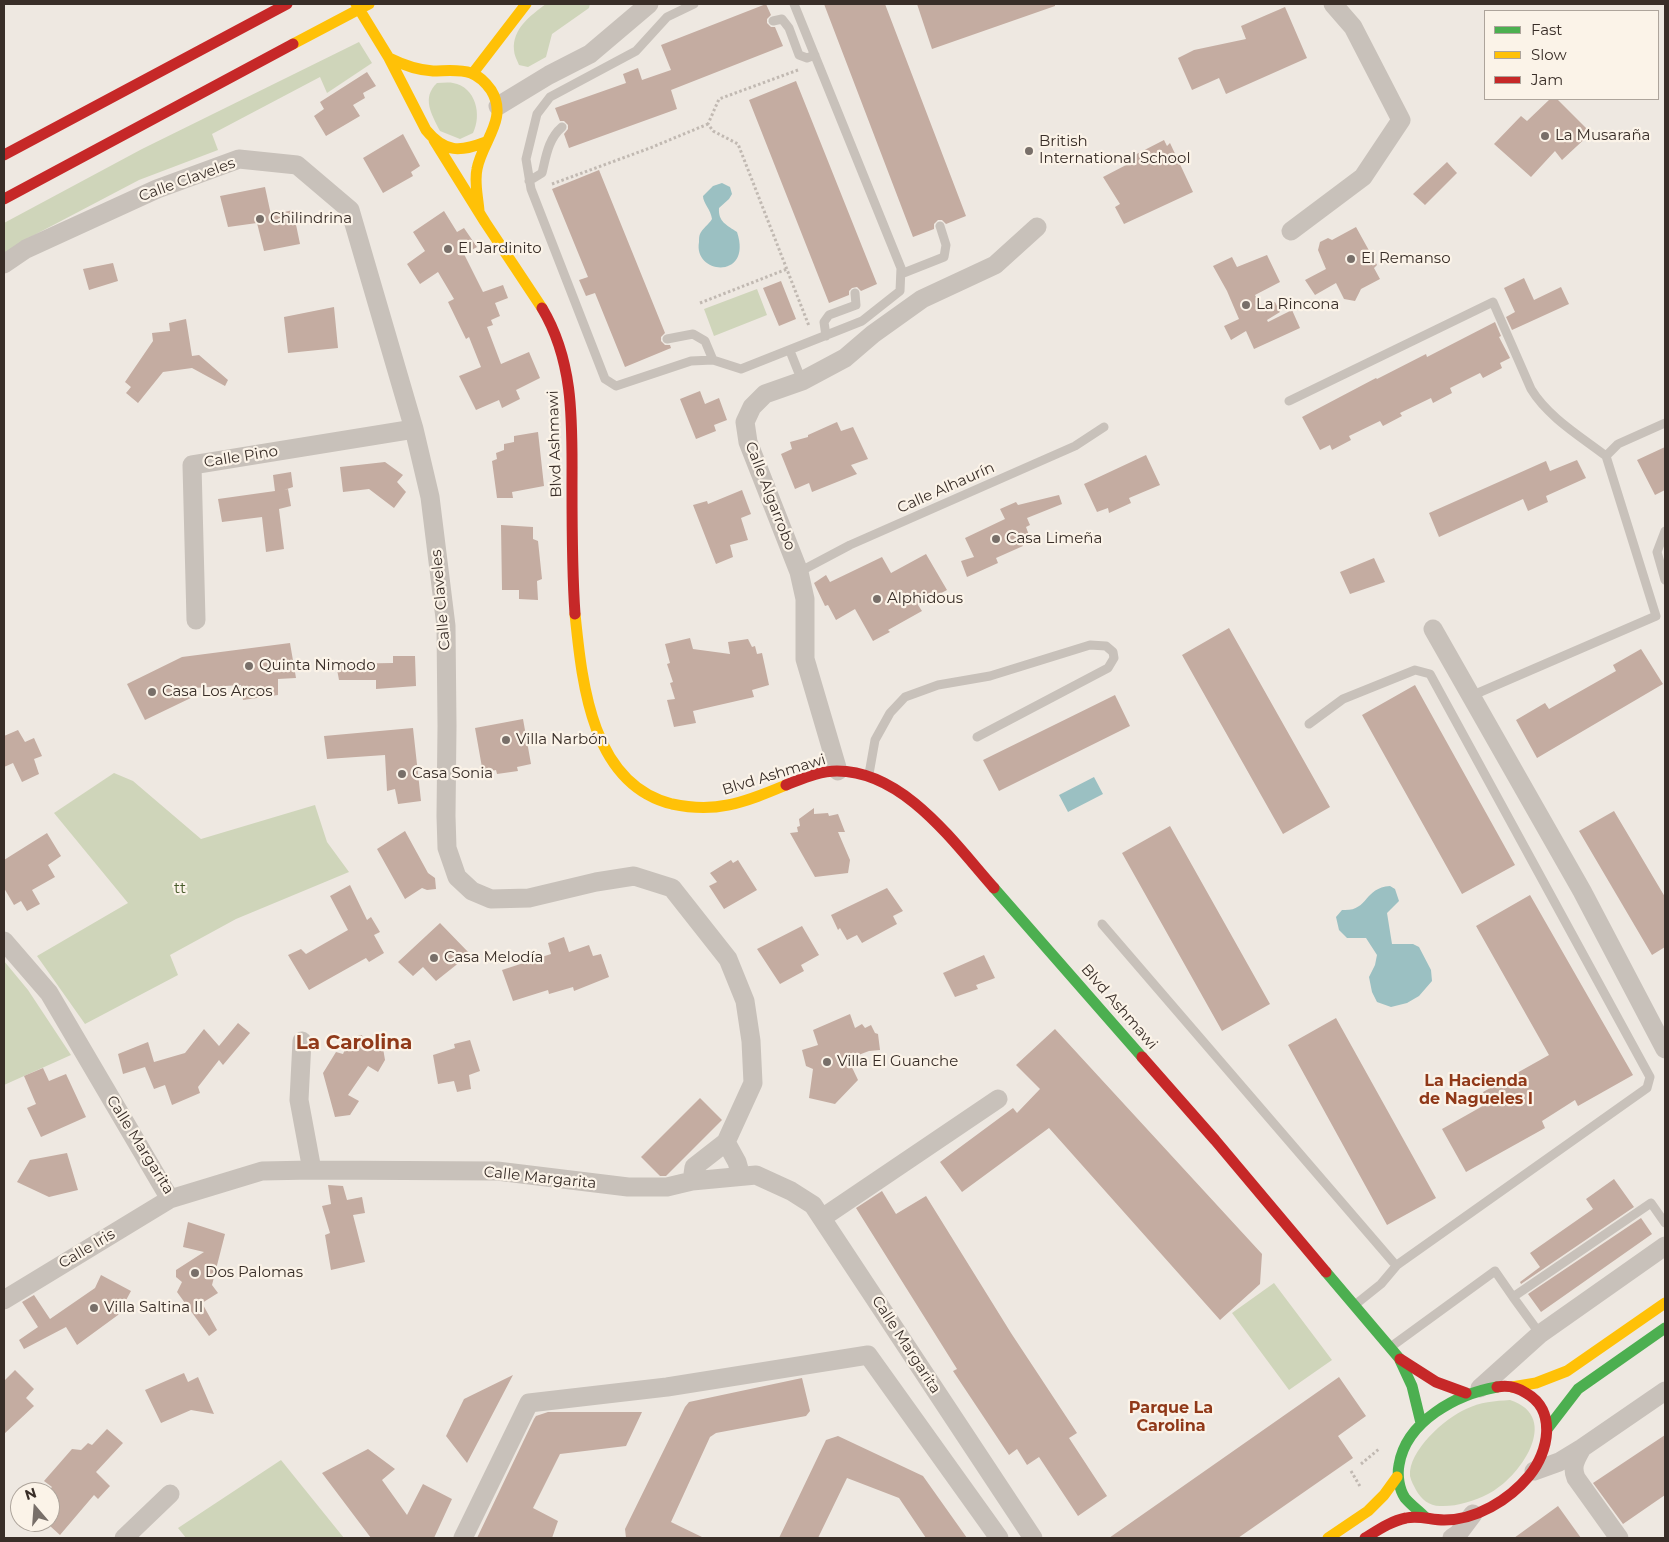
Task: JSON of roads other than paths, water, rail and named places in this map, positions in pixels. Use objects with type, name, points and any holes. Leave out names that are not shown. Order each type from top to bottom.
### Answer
[{"type":"main road","points":[[4,155],[287,4]]},
{"type":"main road","name":"Blvd Ashmawi","points":[[356,4],[389,58],[422,120],[479,214],[546,315],[563,355],[570,395],[573,580],[577,644],[591,713],[601,743],[610,759],[631,785],[642,792],[677,806],[712,808],[736,805],[808,777],[824,772],[838,771],[868,777],[888,786],[931,817],[1215,1140],[1399,1358],[1412,1386],[1421,1423]]},
{"type":"main road","points":[[4,199],[369,4]]},
{"type":"main road","points":[[473,73],[526,4]]},
{"type":"main road","points":[[389,58],[408,67],[425,70],[461,70],[473,73],[493,91],[498,106]]},
{"type":"main road","points":[[430,79],[436,74],[447,71]]},
{"type":"main road","points":[[421,92],[419,105],[422,120]]},
{"type":"main road","name":"Blvd Ashmawi","points":[[479,214],[476,172],[486,142],[496,125],[498,106]]},
{"type":"main road","points":[[434,140],[442,146],[456,150],[472,148],[486,142]]},
{"type":"main road","points":[[1512,1387],[1536,1383],[1567,1372],[1665,1303]]},
{"type":"main road","points":[[1548,1428],[1578,1388],[1665,1328]]},
{"type":"main road","name":"Blvd Ashmawi","points":[[1399,1358],[1436,1382],[1473,1391]]},
{"type":"main road","points":[[1365,1538],[1384,1525],[1403,1518],[1424,1516],[1446,1520],[1473,1514],[1510,1494],[1534,1471],[1543,1452],[1548,1428],[1546,1416],[1539,1403],[1526,1392],[1503,1385],[1473,1391],[1435,1412],[1421,1423],[1408,1440],[1397,1460],[1397,1477],[1408,1502],[1424,1516]]},
{"type":"main road","points":[[1328,1538],[1368,1511],[1384,1495],[1397,1477]]},
{"type":"street","points":[[498,106],[549,75],[590,54],[649,4]]},
{"type":"street","points":[[1291,230],[1363,178],[1401,120],[1353,27],[1333,4]]},
{"type":"street","name":"Calle Claveles","points":[[4,264],[26,249],[157,189],[239,160],[297,165],[350,210],[414,429],[430,496],[446,626],[447,848],[458,877],[472,892],[491,899],[529,898],[596,882],[634,876],[672,888],[728,959],[745,1001],[751,1041],[753,1083],[726,1142],[694,1167],[692,1181]]},
{"type":"street","name":"Calle Algarrobo","points":[[838,771],[805,659],[805,599],[798,572],[748,442],[745,422],[752,407],[765,394],[802,381],[844,358],[873,334],[922,299],[995,265],[1037,226]]},
{"type":"street","name":"Calle Pino","points":[[196,620],[192,465],[414,429]]},
{"type":"street","points":[[1433,629],[1582,891],[1665,1049]]},
{"type":"street","name":"Calle Margarita","points":[[4,941],[49,993],[170,1199],[262,1171],[312,1170],[497,1171],[628,1188],[667,1187],[692,1181],[756,1176],[790,1191],[813,1205],[1033,1538]]},
{"type":"street","points":[[302,1041],[298,1100],[312,1170]]},
{"type":"street","points":[[822,1218],[998,1099]]},
{"type":"street","points":[[726,1142],[737,1162],[741,1176]]},
{"type":"street","name":"Calle Iris","points":[[4,1300],[170,1199]]},
{"type":"street","points":[[1473,1391],[1540,1334],[1665,1246]]},
{"type":"street","points":[[463,1538],[529,1402],[667,1388],[868,1355],[998,1538]]},
{"type":"street","points":[[1534,1471],[1559,1462],[1582,1448],[1665,1391]]},
{"type":"street","points":[[1582,1448],[1573,1464],[1573,1472],[1619,1538]]},
{"type":"street","points":[[124,1538],[170,1494]]},
{"type":"street","points":[[1452,1538],[1458,1534],[1473,1514]]},
{"type":"lane","points":[[694,4],[667,17],[636,51],[550,97],[537,114],[526,159],[530,185],[605,379],[616,386],[691,361],[713,360],[741,369],[862,321],[900,291],[901,268],[794,4]]},
{"type":"lane","points":[[773,21],[782,19],[789,28],[799,54],[806,58],[817,59]]},
{"type":"lane","points":[[530,185],[542,173],[548,149],[555,133],[562,127]]},
{"type":"lane","points":[[901,274],[944,257],[946,245],[940,226]]},
{"type":"lane","points":[[826,336],[824,322],[829,315],[856,305],[855,293]]},
{"type":"lane","points":[[1289,401],[1492,302],[1531,389],[1539,402],[1570,429],[1606,456],[1656,616],[1471,696]]},
{"type":"lane","points":[[667,339],[693,334],[705,341],[713,360]]},
{"type":"lane","points":[[790,351],[802,381]]},
{"type":"lane","points":[[1606,456],[1618,444],[1665,423]]},
{"type":"lane","name":"Calle Alhaurín","points":[[798,572],[850,545],[1075,446],[1104,427]]},
{"type":"lane","points":[[1665,531],[1656,552],[1665,580]]},
{"type":"lane","points":[[868,777],[876,740],[890,713],[905,698],[938,685],[990,676],[1090,645],[1106,646],[1113,652],[1114,658],[1108,668],[977,737]]},
{"type":"lane","points":[[1309,724],[1343,699],[1415,670],[1430,674],[1650,1077],[1648,1088],[1397,1265],[1381,1284],[1354,1305]]},
{"type":"lane","points":[[1102,924],[1397,1265]]},
{"type":"lane","points":[[1513,1297],[1651,1203],[1665,1223]]},
{"type":"lane","points":[[1390,1347],[1494,1271],[1540,1334]]},
{"type":"water","points":[[722,183],[730,187],[732,194],[719,208],[720,217],[724,223],[737,232],[740,248],[737,258],[730,265],[722,267],[713,266],[705,261],[700,253],[699,236],[712,219],[703,196],[713,186]]},
{"type":"water","points":[[1094,777],[1103,794],[1068,812],[1059,795]]},
{"type":"water","points":[[1390,886],[1395,889],[1399,901],[1387,913],[1392,944],[1413,944],[1419,947],[1431,970],[1432,981],[1419,996],[1407,1003],[1391,1007],[1377,1002],[1372,992],[1369,977],[1375,965],[1377,955],[1366,938],[1347,938],[1339,930],[1336,917],[1342,910],[1351,910],[1362,904],[1375,891]]},
{"type":"place","name":"La Musaraña","points":[[1545,136]]},
{"type":"place","name":"British International School","points":[[1029,151]]},
{"type":"place","name":"Chilindrina","points":[[260,219]]},
{"type":"place","name":"El Jardinito","points":[[448,249]]},
{"type":"place","name":"El Remanso","points":[[1351,259]]},
{"type":"place","name":"La Rincona","points":[[1246,305]]},
{"type":"place","name":"Casa Limeña","points":[[996,539]]},
{"type":"place","name":"Alphidous","points":[[877,599]]},
{"type":"place","name":"Quinta Nimodo","points":[[249,666]]},
{"type":"place","name":"Casa Los Arcos","points":[[152,692]]},
{"type":"place","name":"Villa Narbón","points":[[506,740]]},
{"type":"place","name":"Casa Sonia","points":[[402,774]]},
{"type":"place","name":"Casa Melodía","points":[[434,958]]},
{"type":"place","name":"Villa El Guanche","points":[[827,1062]]},
{"type":"place","name":"Dos Palomas","points":[[195,1273]]},
{"type":"place","name":"Villa Saltina II","points":[[94,1308]]},
{"type":"district","name":"La Carolina","points":[[354,1043]]},
{"type":"district","name":"La Hacienda de Nagueles I","points":[[1476,1090]]},
{"type":"district","name":"Parque La Carolina","points":[[1171,1417]]},
{"type":"park label","name":"tt","points":[[180,889]]}]
